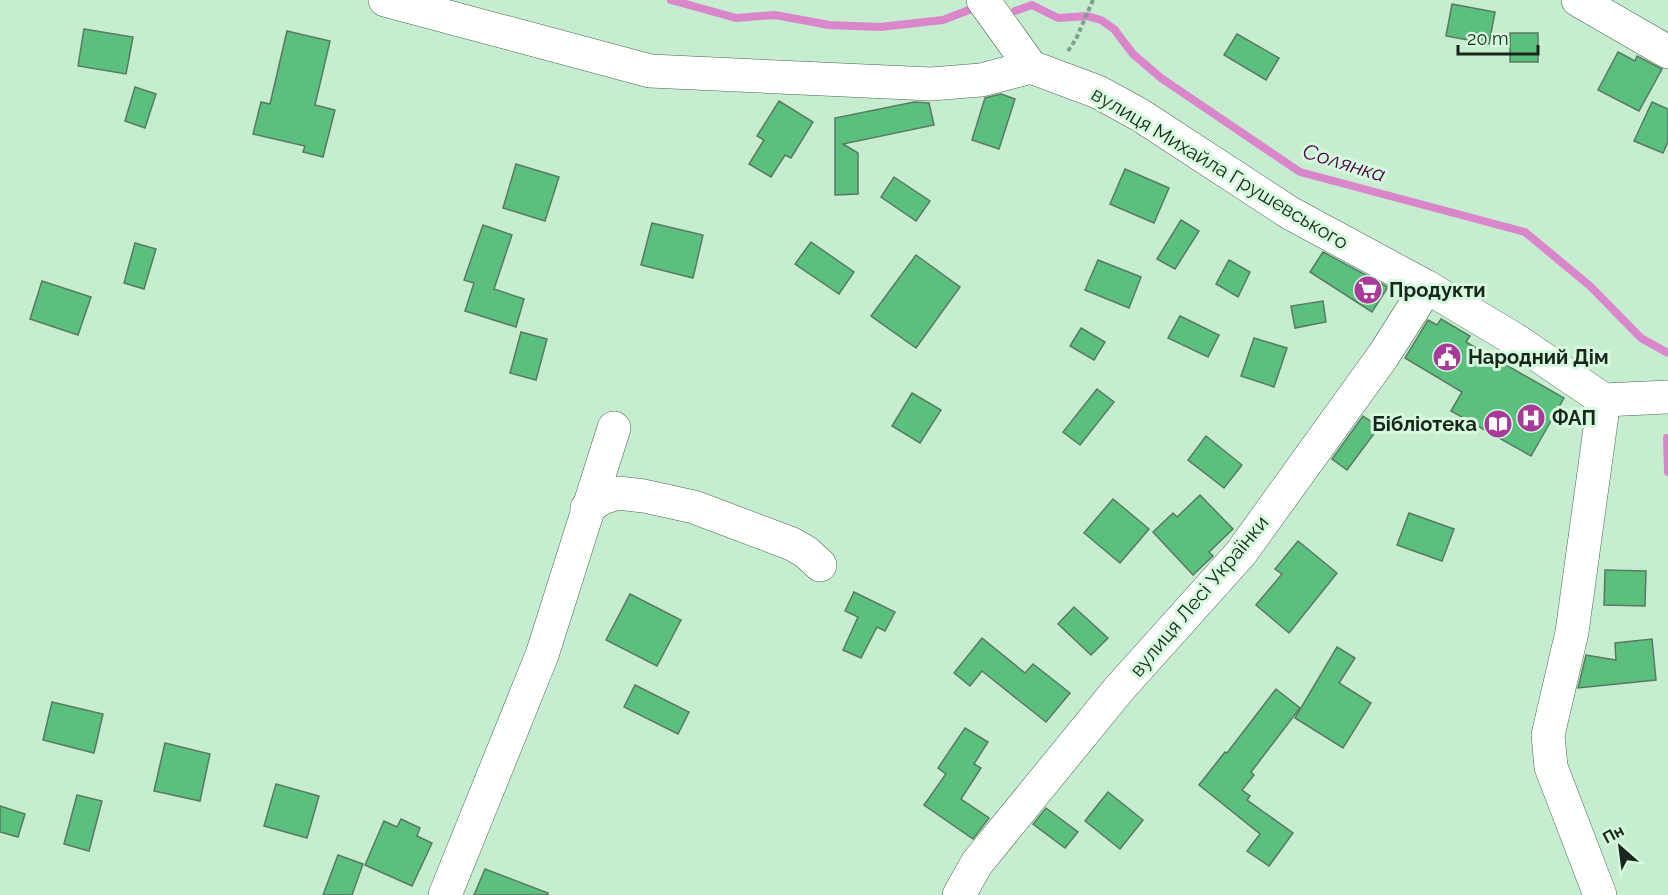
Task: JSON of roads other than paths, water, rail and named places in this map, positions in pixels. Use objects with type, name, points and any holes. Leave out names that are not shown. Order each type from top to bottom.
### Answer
[{"type":"street","points":[[385,0],[650,71],[931,84],[981,80],[1031,67],[982,0]]},
{"type":"street","points":[[1578,0],[1668,52]]},
{"type":"street","name":"вулиця Михайла Грушевського","points":[[1031,67],[1098,92],[1140,115],[1290,213],[1427,287],[1514,339],[1604,399]]},
{"type":"street","name":"вулиця Лесі Українки","points":[[959,895],[977,863],[1119,688],[1241,553],[1383,356],[1427,287]]},
{"type":"street","points":[[1600,895],[1551,767],[1548,735],[1572,632],[1604,399],[1668,398]]},
{"type":"street","points":[[445,895],[542,655],[614,428]]},
{"type":"street","points":[[587,508],[602,498],[618,493],[694,507],[792,544],[806,552],[820,565]]},
{"type":"waterway","name":"Солянка","points":[[671,0],[736,18],[775,15],[829,25],[880,27],[943,20],[969,10]]},
{"type":"waterway","name":"Солянка","points":[[1015,11],[1032,5],[1058,18],[1087,16],[1101,20],[1114,29],[1133,54],[1161,78],[1300,172],[1525,232],[1590,286],[1641,338],[1668,353]]},
{"type":"waterway","name":"Солянка","points":[[1667,438],[1668,472]]},
{"type":"place","name":"Продукти","points":[[1368,290]]},
{"type":"place","name":"Народний Дім","points":[[1447,357]]},
{"type":"place","name":"ФАП","points":[[1531,418]]},
{"type":"place","name":"Бібліотека","points":[[1498,424]]}]
